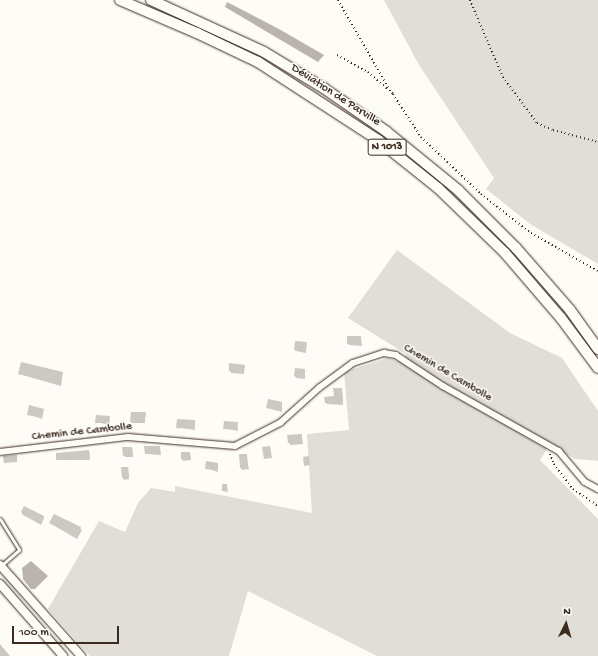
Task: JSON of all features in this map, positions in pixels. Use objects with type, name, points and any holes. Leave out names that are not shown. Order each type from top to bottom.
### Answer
[{"type":"highway","name":"Déviation de Parville","points":[[120,0],[197,32],[258,62],[378,140],[438,188],[505,253],[561,318],[598,368]]},
{"type":"highway","name":"Déviation de Parville","points":[[151,0],[264,52],[325,89],[387,132],[458,190],[516,248],[570,310],[598,349]]},
{"type":"main road","points":[[1,566],[81,656]]},
{"type":"main road","points":[[0,584],[63,656]]},
{"type":"street","name":"Chemin de Cambolle","points":[[0,452],[128,437],[235,446],[280,423],[319,388],[353,363],[384,353],[396,355],[443,386],[559,451],[585,482],[598,490]]},
{"type":"lane","points":[[0,519],[19,550],[1,566]]},
{"type":"path","points":[[338,0],[393,94],[421,137],[481,194],[531,233],[598,271]]},
{"type":"path","points":[[470,0],[503,77],[537,123],[552,130],[598,142]]},
{"type":"path","points":[[337,55],[368,72],[393,94]]},
{"type":"path","points":[[550,446],[554,464],[573,489],[598,506]]},
{"type":"shaded area","points":[[384,0],[598,0],[598,264],[530,224],[486,189],[494,178],[419,65]]},
{"type":"shaded area","points":[[227,2],[279,29],[324,55],[318,62],[225,7]]},
{"type":"shaded area","points":[[397,250],[510,333],[562,358],[598,411],[598,461],[575,459],[550,444],[540,460],[598,519],[598,656],[377,656],[248,591],[229,656],[90,656],[48,609],[99,521],[125,532],[138,503],[151,488],[175,492],[175,486],[312,513],[307,434],[349,430],[344,372],[388,358],[403,363],[406,354],[348,318]]},
{"type":"shaded area","points":[[31,561],[48,576],[35,589],[31,589],[23,579],[22,568]]},
{"type":"building","points":[[347,336],[361,336],[361,344],[347,344]]},
{"type":"building","points":[[295,341],[307,342],[306,351],[294,350]]},
{"type":"building","points":[[21,362],[63,372],[61,384],[18,374]]},
{"type":"building","points":[[229,363],[245,365],[244,373],[229,371]]},
{"type":"building","points":[[295,368],[305,369],[304,378],[294,376]]},
{"type":"building","points":[[333,388],[342,388],[343,403],[325,403],[324,397],[334,396]]},
{"type":"building","points":[[268,399],[282,402],[281,410],[266,408]]},
{"type":"building","points":[[29,405],[44,409],[42,418],[27,415]]},
{"type":"building","points":[[131,412],[146,412],[145,421],[130,422]]},
{"type":"building","points":[[96,415],[110,416],[109,423],[95,423]]},
{"type":"building","points":[[177,419],[195,420],[195,429],[176,428]]},
{"type":"building","points":[[224,421],[238,422],[237,430],[223,429]]},
{"type":"building","points":[[302,434],[302,442],[288,443],[287,435]]},
{"type":"building","points":[[144,446],[160,446],[160,454],[145,454]]},
{"type":"building","points":[[270,446],[272,458],[264,459],[262,447]]},
{"type":"building","points":[[122,447],[132,447],[133,455],[123,456]]},
{"type":"building","points":[[89,450],[90,458],[56,460],[56,453]]},
{"type":"building","points":[[181,452],[190,452],[191,459],[181,459]]},
{"type":"building","points":[[239,454],[247,454],[248,468],[240,468]]},
{"type":"building","points":[[17,455],[17,462],[4,463],[3,456]]},
{"type":"building","points":[[309,456],[310,465],[304,466],[303,457]]},
{"type":"building","points":[[206,461],[218,463],[218,470],[205,469]]},
{"type":"building","points":[[121,467],[128,467],[129,477],[122,478]]},
{"type":"building","points":[[222,484],[227,484],[228,492],[222,491]]},
{"type":"building","points":[[24,506],[44,516],[40,524],[23,515],[21,512]]},
{"type":"building","points":[[54,514],[81,527],[76,537],[49,523]]},
{"type":"building","points":[[0,644],[10,656],[0,656]]}]
